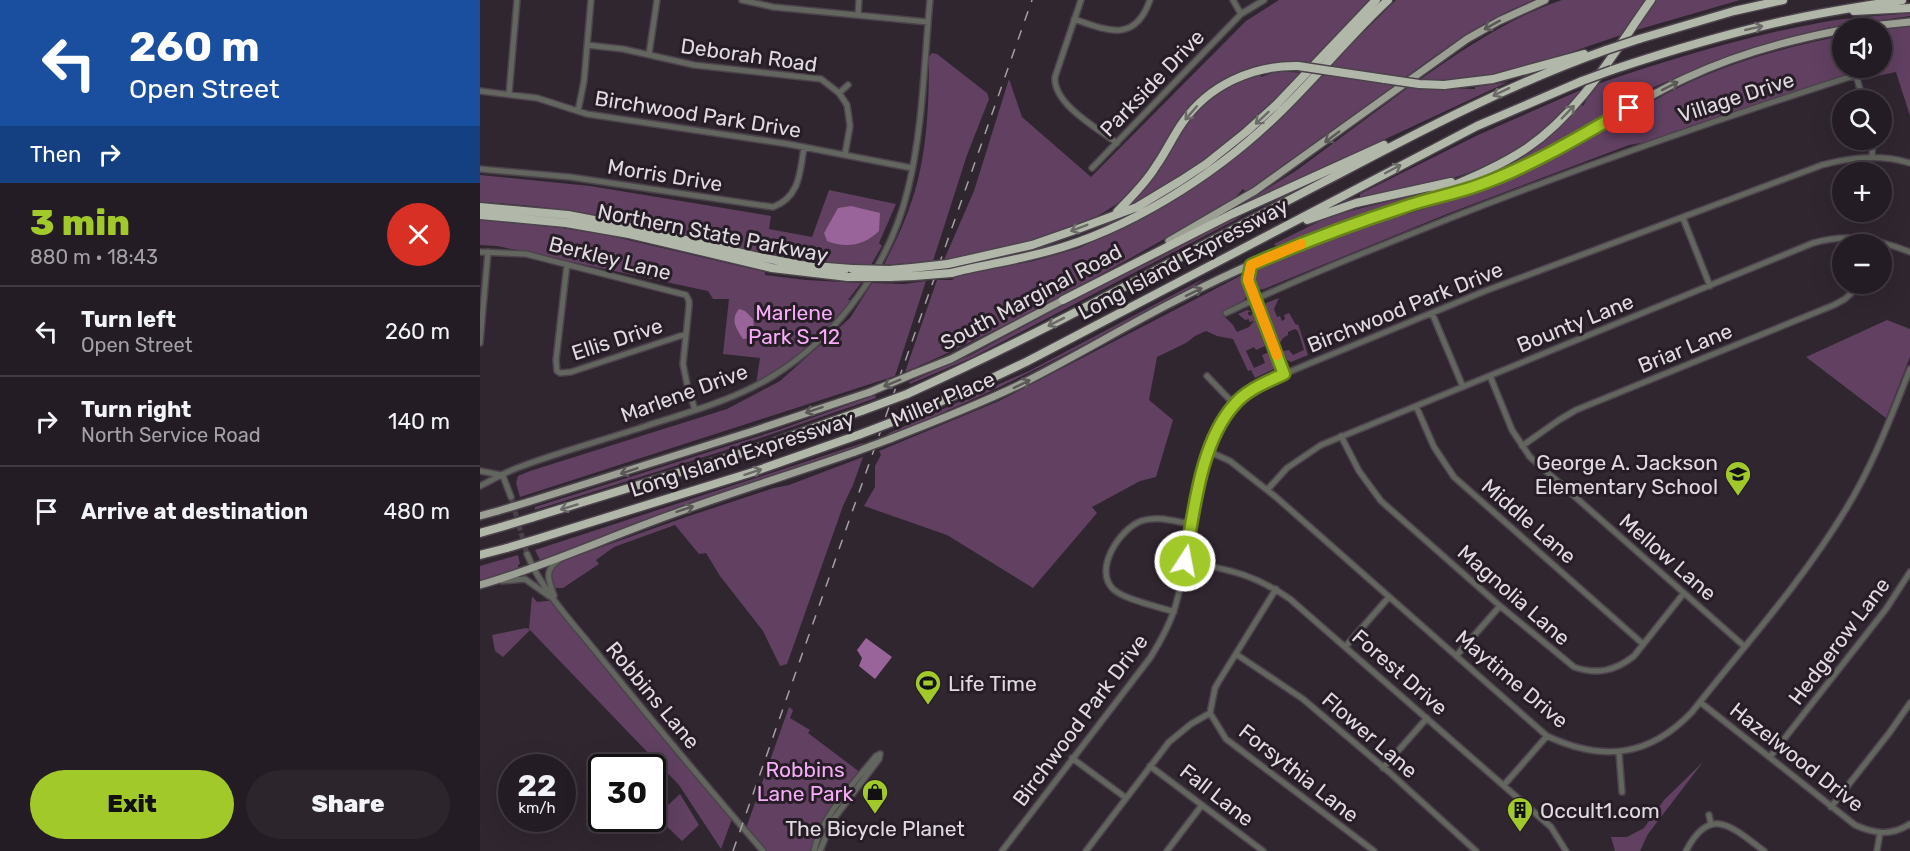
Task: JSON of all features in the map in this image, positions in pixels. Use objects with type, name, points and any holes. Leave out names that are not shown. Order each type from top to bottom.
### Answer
[{"type":"highway","name":"Northern State Parkway","points":[[949,269],[1032,245],[1137,207],[1180,181],[1206,164],[1276,105],[1376,0]]},
{"type":"highway","name":"Northern State Parkway","points":[[480,215],[566,223],[629,234],[772,268],[850,273],[949,269],[1049,251],[1117,225],[1174,195],[1226,159],[1267,125],[1388,0]]},
{"type":"highway","points":[[1407,206],[1498,165],[1527,148],[1555,125],[1580,99],[1651,0]]},
{"type":"highway","points":[[1116,213],[1156,168],[1183,122],[1203,99],[1240,76],[1266,68],[1298,66],[1419,84],[1444,85],[1493,79],[1606,50],[1734,11],[1783,0]]},
{"type":"highway","name":"Long Island Expressway","points":[[480,555],[753,472],[900,419],[1026,362],[1476,126],[1582,81],[1675,49],[1739,32],[1835,10],[1902,0]]},
{"type":"highway","points":[[1835,10],[1866,12],[1910,8]]},
{"type":"highway","name":"Long Island Expressway","points":[[480,533],[746,452],[907,394],[1016,343],[1404,139],[1574,58]]},
{"type":"highway","points":[[1063,300],[1232,214],[1385,144],[1404,139]]},
{"type":"highway","points":[[1249,245],[1356,203],[1467,178]]},
{"type":"highway","name":"Northern State Parkway","points":[[480,207],[568,215],[754,256],[850,273]]},
{"type":"main road","name":"South Marginal Road","points":[[480,516],[742,435],[870,392],[951,359],[1209,220],[1256,191],[1467,39],[1545,0]]},
{"type":"main road","points":[[1892,23],[1910,21]]},
{"type":"main road","name":"Miller Place","points":[[483,585],[533,569],[676,512],[855,453],[986,401],[1170,304],[1291,247],[1407,206],[1468,189],[1516,170],[1557,150],[1647,97],[1711,67],[1786,42],[1832,32]]},
{"type":"street","points":[[509,94],[517,0]]},
{"type":"street","points":[[579,111],[591,0]]},
{"type":"street","points":[[649,54],[657,0]]},
{"type":"street","points":[[742,0],[773,8],[928,22]]},
{"type":"street","points":[[858,15],[859,0]]},
{"type":"street","points":[[912,168],[930,0]]},
{"type":"street","points":[[1081,0],[1055,77],[1056,90],[1067,105],[1117,142]]},
{"type":"street","points":[[1074,19],[1115,32],[1124,30],[1139,22],[1150,0]]},
{"type":"street","points":[[1233,0],[1241,14]]},
{"type":"street","name":"Parkside Drive","points":[[1092,168],[1241,14],[1264,0]]},
{"type":"street","name":"Deborah Road","points":[[587,45],[623,49],[694,65],[821,79],[840,93],[847,105],[850,126],[845,154]]},
{"type":"street","name":"Village Drive","points":[[1226,313],[1352,257],[1569,172],[1847,78]]},
{"type":"street","points":[[840,93],[848,85]]},
{"type":"street","name":"Birchwood Park Drive","points":[[480,91],[537,98],[579,111],[845,154],[912,168]]},
{"type":"street","name":"Morris Drive","points":[[480,169],[570,177],[773,207],[784,202],[795,189],[804,147]]},
{"type":"street","points":[[1872,150],[1872,157]]},
{"type":"street","name":"Birchwood Park Drive","points":[[1002,851],[1150,658],[1166,632],[1174,612],[1208,451],[1219,425],[1234,404],[1261,384],[1485,291],[1822,165],[1841,160],[1872,157],[1910,163]]},
{"type":"street","name":"Marlene Drive","points":[[480,486],[516,469],[695,410],[741,392],[771,377],[790,364],[835,323],[863,290],[898,221],[912,168]]},
{"type":"street","points":[[1683,218],[1710,286]]},
{"type":"street","name":"Bounty Lane","points":[[1267,490],[1299,459],[1341,436],[1813,243],[1832,238]]},
{"type":"street","name":"Bounty Lane","points":[[1892,247],[1910,252]]},
{"type":"street","name":"Berkley Lane","points":[[480,252],[526,254],[686,296],[689,301],[683,364],[695,410]]},
{"type":"street","points":[[480,343],[488,252]]},
{"type":"street","name":"Ellis Drive","points":[[567,264],[556,360],[557,371],[560,373],[571,372],[686,334]]},
{"type":"street","points":[[1251,265],[1248,280],[1284,374]]},
{"type":"street","name":"Briar Lane","points":[[1522,446],[1576,410],[1834,305],[1851,294]]},
{"type":"street","points":[[1432,313],[1462,387]]},
{"type":"street","name":"Maytime Drive","points":[[1208,451],[1230,461],[1267,490],[1547,736],[1585,751],[1619,753],[1663,737],[1680,725],[1812,561],[1847,508],[1907,385],[1910,369]]},
{"type":"street","points":[[1207,376],[1234,404]]},
{"type":"street","name":"Mellow Lane","points":[[1490,376],[1512,430],[1539,466],[1744,646]]},
{"type":"street","name":"Middle Lane","points":[[1416,406],[1434,447],[1454,477],[1643,644]]},
{"type":"street","name":"Magnolia Lane","points":[[1341,436],[1359,471],[1381,501],[1567,664],[1584,671],[1600,672],[1617,667],[1634,656],[1684,593]]},
{"type":"street","points":[[480,471],[503,476],[511,497]]},
{"type":"street","points":[[1174,612],[1114,590],[1105,576],[1105,570],[1108,558],[1124,535],[1138,523],[1153,518],[1192,524]]},
{"type":"street","points":[[555,600],[549,578],[550,567],[577,550]]},
{"type":"street","name":"Robbins Lane","points":[[527,554],[533,569],[555,600],[763,851]]},
{"type":"street","name":"Forest Drive","points":[[1185,561],[1244,573],[1276,590],[1346,646],[1551,827],[1566,851]]},
{"type":"street","name":"Hedgerow Lane","points":[[1770,757],[1887,609],[1910,572]]},
{"type":"street","points":[[1097,579],[1105,576]]},
{"type":"street","points":[[483,585],[516,578],[525,579],[555,600]]},
{"type":"street","points":[[1086,851],[1176,734],[1210,713],[1215,688],[1276,590]]},
{"type":"street","points":[[1346,646],[1389,597]]},
{"type":"street","points":[[1457,655],[1500,606]]},
{"type":"street","name":"Flower Lane","points":[[1236,654],[1290,688],[1476,851]]},
{"type":"street","name":"Hazelwood Drive","points":[[1700,702],[1855,825],[1880,833],[1900,830],[1910,824]]},
{"type":"street","points":[[1832,807],[1910,703]]},
{"type":"street","name":"Forsythia Lane","points":[[1210,713],[1226,739],[1374,851]]},
{"type":"street","points":[[1383,768],[1427,718]]},
{"type":"street","points":[[1504,785],[1547,736]]},
{"type":"street","points":[[1619,753],[1622,792]]},
{"type":"street","points":[[814,851],[819,832],[876,756],[880,754],[879,759],[832,822],[820,851]]},
{"type":"street","points":[[1072,758],[1126,798]]},
{"type":"street","name":"Fall Lane","points":[[1150,766],[1263,851]]},
{"type":"street","points":[[1167,851],[1202,805]]},
{"type":"street","points":[[1710,814],[1711,824]]},
{"type":"street","points":[[1686,851],[1696,833],[1705,825],[1711,824],[1730,828],[1764,851]]},
{"type":"street","points":[[1878,851],[1880,833]]},
{"type":"street","points":[[1250,851],[1255,845]]},
{"type":"green space","points":[[1279,0],[1371,0],[1310,64],[1256,67],[1218,83],[1202,98],[1142,182],[1109,209],[1087,221],[1040,240],[944,260],[974,191],[1009,79],[1022,117],[1091,177],[1246,21]]},
{"type":"green space","points":[[1396,0],[1534,0],[1482,25],[1403,79],[1328,67]]},
{"type":"green space","points":[[1562,0],[1647,0],[1624,34],[1524,68],[1485,77],[1447,82],[1418,81],[1505,25]]},
{"type":"green space","points":[[1655,0],[1740,0],[1633,31]]},
{"type":"green space","points":[[1910,13],[1910,16],[1892,19],[1856,18]]},
{"type":"green space","points":[[1832,21],[1832,27],[1731,55],[1654,87],[1521,164],[1477,181],[1545,139],[1581,105],[1583,106],[1595,85],[1680,57]]},
{"type":"green space","points":[[1910,26],[1910,116],[1896,72],[1892,73],[1892,28]]},
{"type":"green space","points":[[1832,38],[1832,78],[1847,78],[1663,139],[1629,145],[1447,214],[1264,289],[1255,289],[1250,275],[1252,271],[1278,258],[1345,233],[1501,183],[1573,148],[1642,107],[1690,82],[1764,54]]},
{"type":"green space","points":[[932,53],[937,54],[987,93],[989,99],[967,155],[933,261],[884,265],[905,220],[919,176],[926,137],[929,57]]},
{"type":"green space","points":[[1277,71],[1303,73],[1207,158],[1151,195],[1130,204],[1156,173],[1189,121],[1210,99],[1223,89],[1240,81]]},
{"type":"green space","points":[[1321,76],[1397,85],[1283,169],[1246,192],[1243,189],[1233,200],[1030,312],[905,372],[937,280],[952,280],[956,276],[1034,261],[1079,248],[1137,221],[1178,198],[1224,166],[1257,140]]},
{"type":"green space","points":[[1508,82],[1233,210],[1297,170],[1409,87],[1475,89],[1475,87]]},
{"type":"green space","points":[[1583,89],[1555,124],[1495,162],[1432,184],[1360,198],[1360,194],[1478,135]]},
{"type":"green space","points":[[480,175],[590,186],[771,216],[769,229],[812,237],[829,190],[896,204],[879,243],[882,246],[871,265],[822,264],[776,258],[590,214],[480,202]]},
{"type":"green space","points":[[1416,195],[1276,246],[1274,244],[1330,216]]},
{"type":"green space","points":[[1241,217],[971,358],[910,384],[909,382],[971,355],[1104,283]]},
{"type":"green space","name":"Marlene Park S-12","points":[[480,219],[537,224],[611,236],[765,272],[765,275],[861,283],[848,300],[854,301],[812,346],[756,384],[760,358],[723,354],[729,299],[713,299],[708,291],[497,246],[480,245]]},
{"type":"green space","points":[[1244,274],[1242,280],[1247,297],[1223,315],[1237,332],[1249,327],[1254,321],[1249,322],[1249,319],[1245,320],[1238,314],[1247,310],[1252,312],[1248,312],[1250,316],[1253,313],[1265,346],[1256,350],[1254,347],[1246,351],[1254,368],[1265,363],[1262,355],[1269,352],[1274,369],[1255,378],[1251,370],[1248,371],[1233,339],[1206,331],[1157,357],[1149,400],[1173,420],[1156,477],[1140,481],[1092,507],[1097,513],[1033,588],[947,535],[864,506],[875,487],[875,466],[881,455],[879,451],[999,401]]},
{"type":"green space","points":[[1205,278],[1188,290],[1040,367],[965,403],[888,435],[1029,371]]},
{"type":"green space","points":[[926,281],[895,376],[520,497],[516,483],[518,476],[727,409],[780,381],[850,318],[872,283],[904,284]]},
{"type":"green space","points":[[1279,298],[1274,309],[1277,317],[1280,316],[1282,321],[1285,319],[1284,315],[1289,313],[1296,325],[1298,324],[1308,355],[1291,362],[1287,360],[1283,351],[1289,350],[1293,355],[1304,350],[1298,331],[1295,329],[1288,332],[1280,343],[1265,306],[1266,303]]},
{"type":"green space","points":[[1887,320],[1910,329],[1910,357],[1886,418],[1806,357]]},
{"type":"green space","points":[[875,395],[876,398],[723,451],[535,510],[535,507],[781,429]]},
{"type":"green space","points":[[863,443],[862,446],[689,505],[540,560],[535,550]]},
{"type":"green space","points":[[863,457],[843,506],[787,664],[780,666],[763,631],[720,576],[706,553],[699,554],[675,525],[614,547],[596,560],[599,564],[563,588],[555,588],[553,585],[550,571],[559,562],[686,517],[789,485]]},
{"type":"green space","points":[[518,555],[520,564],[518,568],[480,581],[480,566]]},
{"type":"green space","points":[[532,596],[537,602],[555,600],[733,816],[721,849],[679,785],[666,771],[666,754],[649,754],[530,630],[503,657],[495,651],[492,635],[529,629]]},
{"type":"green space","name":"Robbins Lane Park","points":[[789,707],[793,710],[790,718],[810,730],[808,733],[861,773],[818,831],[812,851],[763,851],[745,831]]},
{"type":"green space","points":[[1703,762],[1648,834],[1640,851],[1615,851],[1611,837],[1627,837],[1644,828],[1664,800]]},
{"type":"green space","points":[[680,794],[699,825],[682,841],[666,826],[666,807]]},
{"type":"shaded area","points":[[851,206],[880,213],[879,231],[868,240],[855,244],[841,245],[827,241],[824,233],[838,208]]},
{"type":"shaded area","points":[[739,309],[745,311],[753,319],[754,330],[750,338],[743,339],[736,328],[734,320]]},
{"type":"shaded area","points":[[866,638],[892,657],[875,679],[859,666],[862,658],[857,650]]},
{"type":"tunnel","points":[[511,497],[527,554]]},
{"type":"railway","points":[[733,851],[1032,0]]},
{"type":"slow traffic","points":[[1277,355],[1254,299],[1248,273],[1251,265],[1301,244]]},
{"type":"place","name":"George A. Jackson Elementary School","points":[[1738,497]]},
{"type":"place","name":"Life Time","points":[[928,706]]},
{"type":"place","name":"The Bicycle Planet","points":[[875,815]]},
{"type":"place","name":"Occult1.com","points":[[1520,833]]},
{"type":"route","points":[[1185,561],[1204,464],[1219,425],[1234,404],[1261,384],[1284,374],[1248,280],[1251,265],[1348,226],[1407,206],[1446,196],[1516,170],[1557,150],[1629,108]]}]
